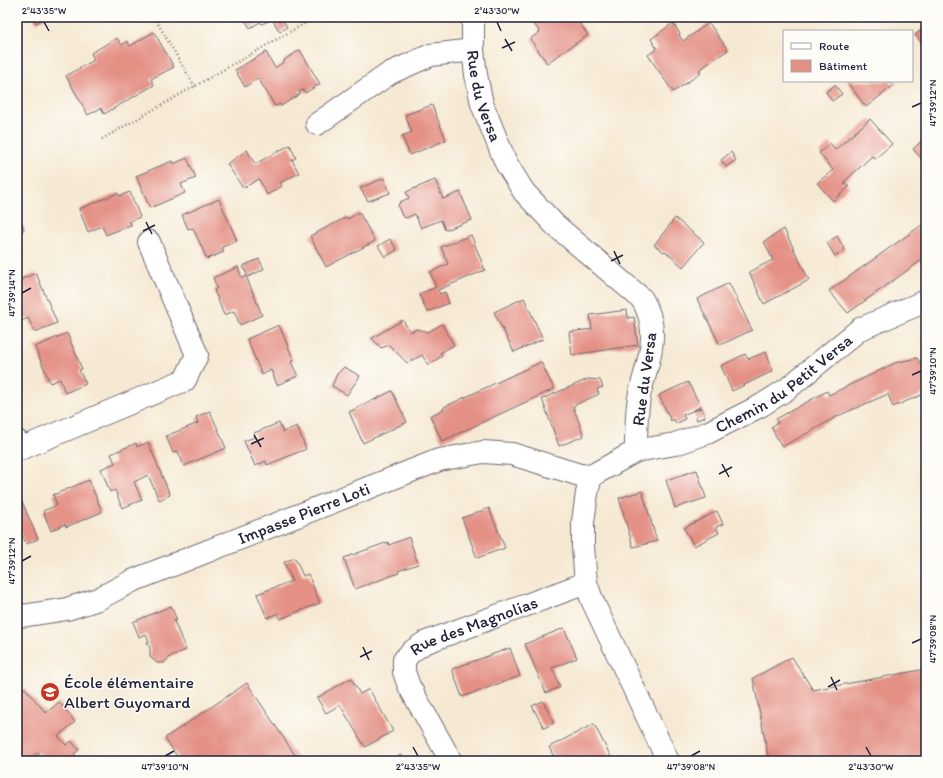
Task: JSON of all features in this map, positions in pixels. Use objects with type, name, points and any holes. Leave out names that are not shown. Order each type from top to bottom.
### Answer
[{"type":"street","name":"Rue du Versa","points":[[474,17],[473,50],[476,76],[482,104],[506,163],[524,192],[555,225],[642,298],[648,307],[652,325],[652,338],[646,372],[639,397],[636,422],[636,450],[591,476]]},
{"type":"street","points":[[317,124],[390,73],[431,55],[473,50]]},
{"type":"street","points":[[17,441],[20,449],[186,380],[197,355],[149,242]]},
{"type":"street","name":"Chemin du Petit Versa","points":[[636,450],[675,444],[708,433],[756,408],[787,389],[860,329],[926,301]]},
{"type":"street","name":"Impasse Pierre Loti","points":[[18,616],[68,609],[98,599],[139,579],[440,460],[483,452],[512,454],[580,475],[591,476]]},
{"type":"street","points":[[591,476],[587,493],[584,522],[583,547],[586,583],[592,600],[668,761]]},
{"type":"street","name":"Rue des Magnolias","points":[[451,761],[409,686],[404,672],[404,660],[411,652],[424,644],[586,583]]},
{"type":"path","points":[[154,17],[195,87]]},
{"type":"path","points":[[102,139],[316,17]]},
{"type":"building","points":[[33,17],[47,17],[36,23]]},
{"type":"building","points":[[243,17],[281,17],[287,27],[280,32],[272,19],[262,24],[260,22],[250,28]]},
{"type":"building","points":[[529,17],[575,17],[588,35],[547,63],[530,39],[540,32]]},
{"type":"building","points":[[673,23],[683,41],[709,23],[728,50],[699,70],[701,73],[673,92],[648,55],[657,49],[651,39]]},
{"type":"building","points":[[926,26],[926,48],[915,35]]},
{"type":"building","points":[[154,32],[174,67],[151,79],[154,85],[104,114],[101,108],[88,115],[66,76],[94,60],[91,53],[117,38],[122,45],[127,41],[130,46]]},
{"type":"building","points":[[300,50],[320,84],[305,93],[303,90],[299,92],[300,94],[281,106],[280,104],[275,106],[258,78],[245,87],[235,70],[266,52],[275,68],[285,61],[284,60]]},
{"type":"building","points":[[847,82],[890,82],[893,86],[866,107]]},
{"type":"building","points":[[835,85],[842,94],[832,101],[826,92]]},
{"type":"building","points":[[432,105],[446,140],[410,155],[402,136],[412,132],[405,115]]},
{"type":"building","points":[[870,119],[892,144],[875,159],[872,156],[844,182],[849,187],[833,201],[817,183],[833,170],[819,153],[830,143],[835,150]]},
{"type":"building","points":[[926,137],[926,164],[913,149]]},
{"type":"building","points":[[290,145],[296,158],[292,160],[299,173],[280,183],[282,186],[267,195],[259,179],[243,188],[227,164],[247,150],[255,164]]},
{"type":"building","points":[[731,152],[736,160],[726,167],[721,160]]},
{"type":"building","points":[[187,158],[196,178],[181,184],[185,193],[150,208],[136,176],[172,161],[173,164]]},
{"type":"building","points":[[384,178],[390,193],[368,201],[360,188]]},
{"type":"building","points":[[435,180],[443,199],[460,192],[472,220],[445,230],[441,220],[421,228],[415,214],[406,218],[402,216],[398,206],[400,202],[409,198],[406,192]]},
{"type":"building","points":[[130,192],[140,217],[130,221],[131,225],[106,235],[102,226],[88,232],[79,209],[118,193],[119,196]]},
{"type":"building","points":[[219,199],[237,241],[222,247],[224,252],[207,259],[193,228],[188,229],[182,215]]},
{"type":"building","points":[[359,212],[375,241],[326,267],[310,236],[347,217],[348,219]]},
{"type":"building","points":[[17,213],[24,228],[22,232],[17,233]]},
{"type":"building","points":[[675,218],[704,242],[683,267],[665,251],[664,252],[654,245]]},
{"type":"building","points":[[926,222],[926,257],[848,313],[829,291]]},
{"type":"building","points":[[784,229],[809,280],[764,304],[749,272],[773,260],[764,242]]},
{"type":"building","points":[[471,235],[485,270],[438,290],[440,294],[445,292],[449,303],[427,312],[419,294],[436,287],[430,272],[448,264],[441,247]]},
{"type":"building","points":[[837,236],[845,250],[835,256],[827,243]]},
{"type":"building","points":[[390,239],[397,250],[385,257],[378,246]]},
{"type":"building","points":[[17,243],[22,255],[17,257]]},
{"type":"building","points":[[259,259],[264,269],[248,277],[243,266]]},
{"type":"building","points":[[238,267],[242,278],[246,276],[262,315],[240,325],[234,311],[224,315],[214,290],[217,288],[213,278]]},
{"type":"building","points":[[36,273],[57,323],[35,332],[28,318],[19,322],[17,316],[17,281]]},
{"type":"building","points":[[729,283],[752,330],[720,345],[697,299]]},
{"type":"building","points":[[524,298],[543,339],[514,352],[494,312]]},
{"type":"building","points":[[627,310],[628,318],[634,317],[638,345],[572,355],[569,332],[592,329],[590,315]]},
{"type":"building","points":[[403,320],[410,332],[417,329],[428,332],[442,324],[454,345],[440,353],[442,356],[428,365],[422,355],[407,363],[389,345],[381,348],[372,338]]},
{"type":"building","points":[[279,325],[294,361],[291,362],[298,376],[277,385],[271,370],[262,375],[247,339]]},
{"type":"building","points":[[67,333],[82,369],[79,370],[86,384],[65,393],[60,379],[50,383],[35,347]]},
{"type":"building","points":[[766,352],[773,371],[732,391],[721,366],[745,354],[748,359]]},
{"type":"building","points":[[917,358],[926,371],[926,393],[893,407],[888,394],[840,415],[782,447],[771,427],[778,423],[776,419],[827,391],[829,395],[895,363]]},
{"type":"building","points":[[541,362],[554,389],[442,441],[430,416],[444,409],[444,407]]},
{"type":"building","points":[[344,367],[360,376],[347,395],[332,386],[337,374]]},
{"type":"building","points":[[588,379],[600,380],[603,387],[597,389],[599,394],[573,406],[584,436],[559,446],[542,399]]},
{"type":"building","points":[[688,382],[701,407],[683,415],[685,419],[676,424],[674,419],[671,421],[659,395]]},
{"type":"building","points":[[392,391],[407,422],[363,443],[349,412]]},
{"type":"building","points":[[702,408],[705,417],[697,420],[694,411]]},
{"type":"building","points":[[210,411],[226,448],[184,466],[178,451],[173,453],[166,436],[198,423],[196,417]]},
{"type":"building","points":[[279,423],[283,432],[297,426],[306,449],[267,465],[266,461],[255,466],[244,441],[255,437],[254,433]]},
{"type":"building","points":[[148,442],[170,495],[159,500],[148,475],[134,482],[142,500],[122,508],[115,490],[110,492],[101,469],[115,463],[111,454],[136,443],[137,447]]},
{"type":"building","points":[[697,470],[706,498],[675,508],[666,480]]},
{"type":"building","points":[[89,480],[102,512],[66,527],[65,524],[51,531],[43,511],[57,505],[53,495]]},
{"type":"building","points":[[642,491],[657,541],[633,547],[619,498]]},
{"type":"building","points":[[20,497],[38,539],[26,544],[20,530],[17,531],[17,498]]},
{"type":"building","points":[[489,508],[505,548],[477,558],[462,518]]},
{"type":"building","points":[[717,511],[723,524],[716,527],[719,533],[694,546],[684,528]]},
{"type":"building","points":[[409,537],[418,564],[398,571],[399,573],[355,589],[344,558],[388,542],[389,545]]},
{"type":"building","points":[[295,558],[303,576],[308,574],[320,603],[280,619],[278,613],[267,618],[257,594],[292,581],[284,562]]},
{"type":"building","points":[[171,606],[177,620],[174,621],[186,650],[171,656],[164,663],[157,663],[150,657],[150,648],[147,642],[149,642],[146,634],[139,637],[133,622]]},
{"type":"building","points":[[564,628],[577,658],[552,668],[560,687],[546,693],[525,644]]},
{"type":"building","points":[[510,648],[520,676],[462,697],[452,669]]},
{"type":"building","points":[[792,657],[813,690],[926,669],[926,761],[769,761],[753,678]]},
{"type":"building","points":[[351,678],[360,694],[369,689],[393,731],[365,747],[340,705],[326,713],[317,698]]},
{"type":"building","points":[[247,683],[299,761],[180,761],[165,738]]},
{"type":"building","points":[[25,688],[46,713],[59,702],[75,722],[58,736],[66,745],[71,741],[79,750],[74,754],[79,761],[45,761],[38,752],[27,761],[17,761],[17,694]]},
{"type":"building","points":[[543,701],[554,723],[544,728],[532,706]]},
{"type":"building","points":[[594,724],[613,761],[556,761],[549,747]]},
{"type":"building","points":[[401,755],[405,761],[390,761]]},
{"type":"place","name":"École élémentaire Albert Guyomard","points":[[50,692]]}]
